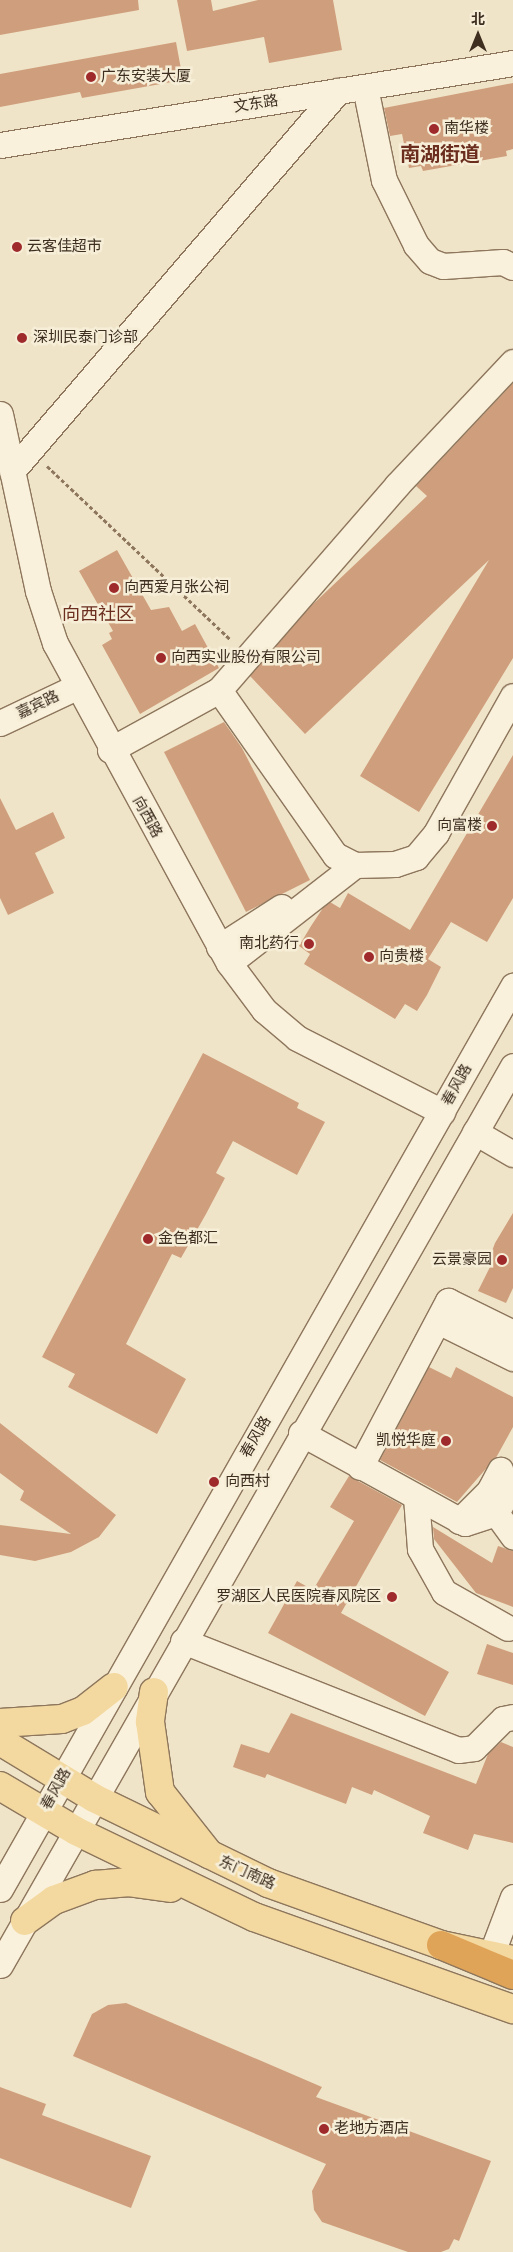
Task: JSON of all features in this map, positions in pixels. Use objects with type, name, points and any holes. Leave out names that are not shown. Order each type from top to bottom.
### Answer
[{"type":"highway","points":[[441,1945],[513,1975]]},
{"type":"main road","points":[[0,1723],[62,1719],[99,1701],[114,1687]]},
{"type":"main road","points":[[154,1692],[150,1722],[160,1792],[211,1857]]},
{"type":"main road","name":"东门南路","points":[[0,1741],[94,1798],[211,1857],[268,1883],[441,1945],[502,1958]]},
{"type":"main road","points":[[0,1786],[76,1831],[254,1917],[513,2009]]},
{"type":"main road","points":[[25,1921],[54,1900],[95,1885],[127,1882],[197,1891]]},
{"type":"street","name":"文东路","points":[[0,145],[513,63]]},
{"type":"street","points":[[365,87],[384,180],[416,245],[430,261],[443,266],[503,262],[513,266]]},
{"type":"street","points":[[12,471],[338,91]]},
{"type":"street","points":[[110,750],[219,690],[397,485],[513,362]]},
{"type":"street","name":"向西路","points":[[0,414],[45,616],[76,687],[224,955],[264,1010],[298,1038],[442,1112]]},
{"type":"street","name":"嘉宾路","points":[[0,723],[76,687]]},
{"type":"street","points":[[219,690],[335,855],[355,865],[394,864],[416,857],[436,833],[513,696]]},
{"type":"street","points":[[224,955],[355,865]]},
{"type":"street","points":[[224,955],[281,907]]},
{"type":"street","name":"春风路","points":[[0,1889],[513,986]]},
{"type":"street","points":[[0,1965],[301,1433],[513,1066]]},
{"type":"street","points":[[475,1132],[513,1154]]},
{"type":"street","points":[[360,1466],[448,1301],[513,1333]]},
{"type":"street","points":[[438,1321],[513,1358]]},
{"type":"street","points":[[301,1433],[458,1521],[470,1522],[496,1513]]},
{"type":"street","points":[[458,1521],[506,1476]]},
{"type":"street","points":[[496,1513],[506,1476]]},
{"type":"street","points":[[416,1498],[420,1549],[444,1592],[508,1628]]},
{"type":"street","points":[[496,1513],[513,1536]]},
{"type":"street","points":[[183,1641],[458,1750],[474,1748],[503,1719],[513,1717]]},
{"type":"street","points":[[502,1958],[513,1897]]},
{"type":"path","points":[[30,450],[249,656]]},
{"type":"building","points":[[0,0],[138,0],[139,10],[0,35]]},
{"type":"building","points":[[177,0],[211,0],[213,11],[258,0],[333,0],[342,50],[269,63],[264,37],[187,51]]},
{"type":"building","name":"广东安装大厦","points":[[176,42],[183,80],[82,98],[80,92],[0,107],[0,74]]},
{"type":"building","name":"南华楼","points":[[513,83],[513,149],[506,151],[507,156],[423,171],[421,166],[409,168],[402,134],[390,136],[384,108]]},
{"type":"building","points":[[513,383],[513,658],[419,812],[360,776],[489,560],[305,734],[250,676],[310,607],[427,496],[416,486]]},
{"type":"building","name":"向西实业股份有限公司","points":[[117,550],[151,610],[169,607],[182,631],[195,624],[219,668],[140,714],[102,645],[112,639],[109,633],[113,631],[79,571]]},
{"type":"building","points":[[224,722],[242,748],[310,880],[246,912],[164,752]]},
{"type":"building","points":[[513,755],[513,898],[487,942],[451,922],[428,959],[441,967],[427,995],[417,1011],[405,1004],[395,1019],[304,964],[310,954],[299,946],[311,926],[323,908],[330,902],[340,908],[348,893],[410,930]]},
{"type":"building","points":[[0,798],[16,830],[53,812],[65,838],[35,853],[54,893],[8,915],[0,898]]},
{"type":"building","name":"金色都汇","points":[[203,1053],[299,1103],[297,1108],[325,1122],[297,1175],[233,1141],[216,1173],[225,1178],[206,1214],[181,1258],[172,1254],[126,1344],[186,1379],[157,1434],[68,1387],[75,1374],[42,1357]]},
{"type":"building","name":"云景豪园","points":[[513,1213],[513,1288],[506,1303],[478,1291],[493,1261],[489,1259],[495,1243]]},
{"type":"building","name":"凯悦华庭","points":[[429,1367],[451,1378],[456,1367],[513,1397],[513,1427],[497,1456],[457,1502],[380,1460]]},
{"type":"building","points":[[0,1423],[116,1515],[99,1537],[71,1552],[35,1561],[0,1555],[0,1525],[71,1534],[20,1500],[24,1491],[0,1473]]},
{"type":"building","points":[[349,1476],[402,1505],[341,1613],[449,1672],[425,1716],[268,1633],[297,1581],[313,1590],[354,1521],[330,1507]]},
{"type":"building","points":[[433,1527],[492,1563],[498,1546],[513,1551],[513,1607],[476,1593],[434,1539]]},
{"type":"building","points":[[487,1644],[513,1653],[513,1685],[477,1674]]},
{"type":"building","points":[[291,1713],[476,1784],[488,1754],[501,1742],[513,1747],[513,1843],[474,1834],[468,1850],[423,1833],[430,1816],[374,1790],[372,1795],[352,1787],[346,1804],[267,1774],[265,1778],[233,1767],[241,1744],[269,1753]]},
{"type":"building","name":"老地方酒店","points":[[126,2003],[322,2087],[316,2097],[491,2161],[459,2241],[454,2239],[449,2249],[441,2252],[408,2252],[322,2222],[314,2210],[312,2191],[326,2164],[73,2056],[92,2014],[108,2005]]},
{"type":"building","points":[[0,2087],[46,2104],[42,2115],[151,2156],[131,2208],[0,2158]]},
{"type":"place","name":"广东安装大厦","points":[[91,77]]},
{"type":"place","name":"南华楼","points":[[434,129]]},
{"type":"place","name":"云客佳超市","points":[[17,247]]},
{"type":"place","name":"深圳民泰门诊部","points":[[22,338]]},
{"type":"place","name":"向西爱月张公祠","points":[[114,588]]},
{"type":"place","name":"向西实业股份有限公司","points":[[161,658]]},
{"type":"place","name":"向富楼","points":[[492,826]]},
{"type":"place","name":"南北药行","points":[[309,944]]},
{"type":"place","name":"向贵楼","points":[[369,957]]},
{"type":"place","name":"金色都汇","points":[[148,1239]]},
{"type":"place","name":"云景豪园","points":[[502,1260]]},
{"type":"place","name":"凯悦华庭","points":[[446,1441]]},
{"type":"place","name":"向西村","points":[[214,1482]]},
{"type":"place","name":"罗湖区人民医院春风院区","points":[[392,1597]]},
{"type":"place","name":"老地方酒店","points":[[324,2129]]},
{"type":"district","name":"南湖街道","points":[[440,154]]},
{"type":"district","name":"向西社区","points":[[98,614]]}]
